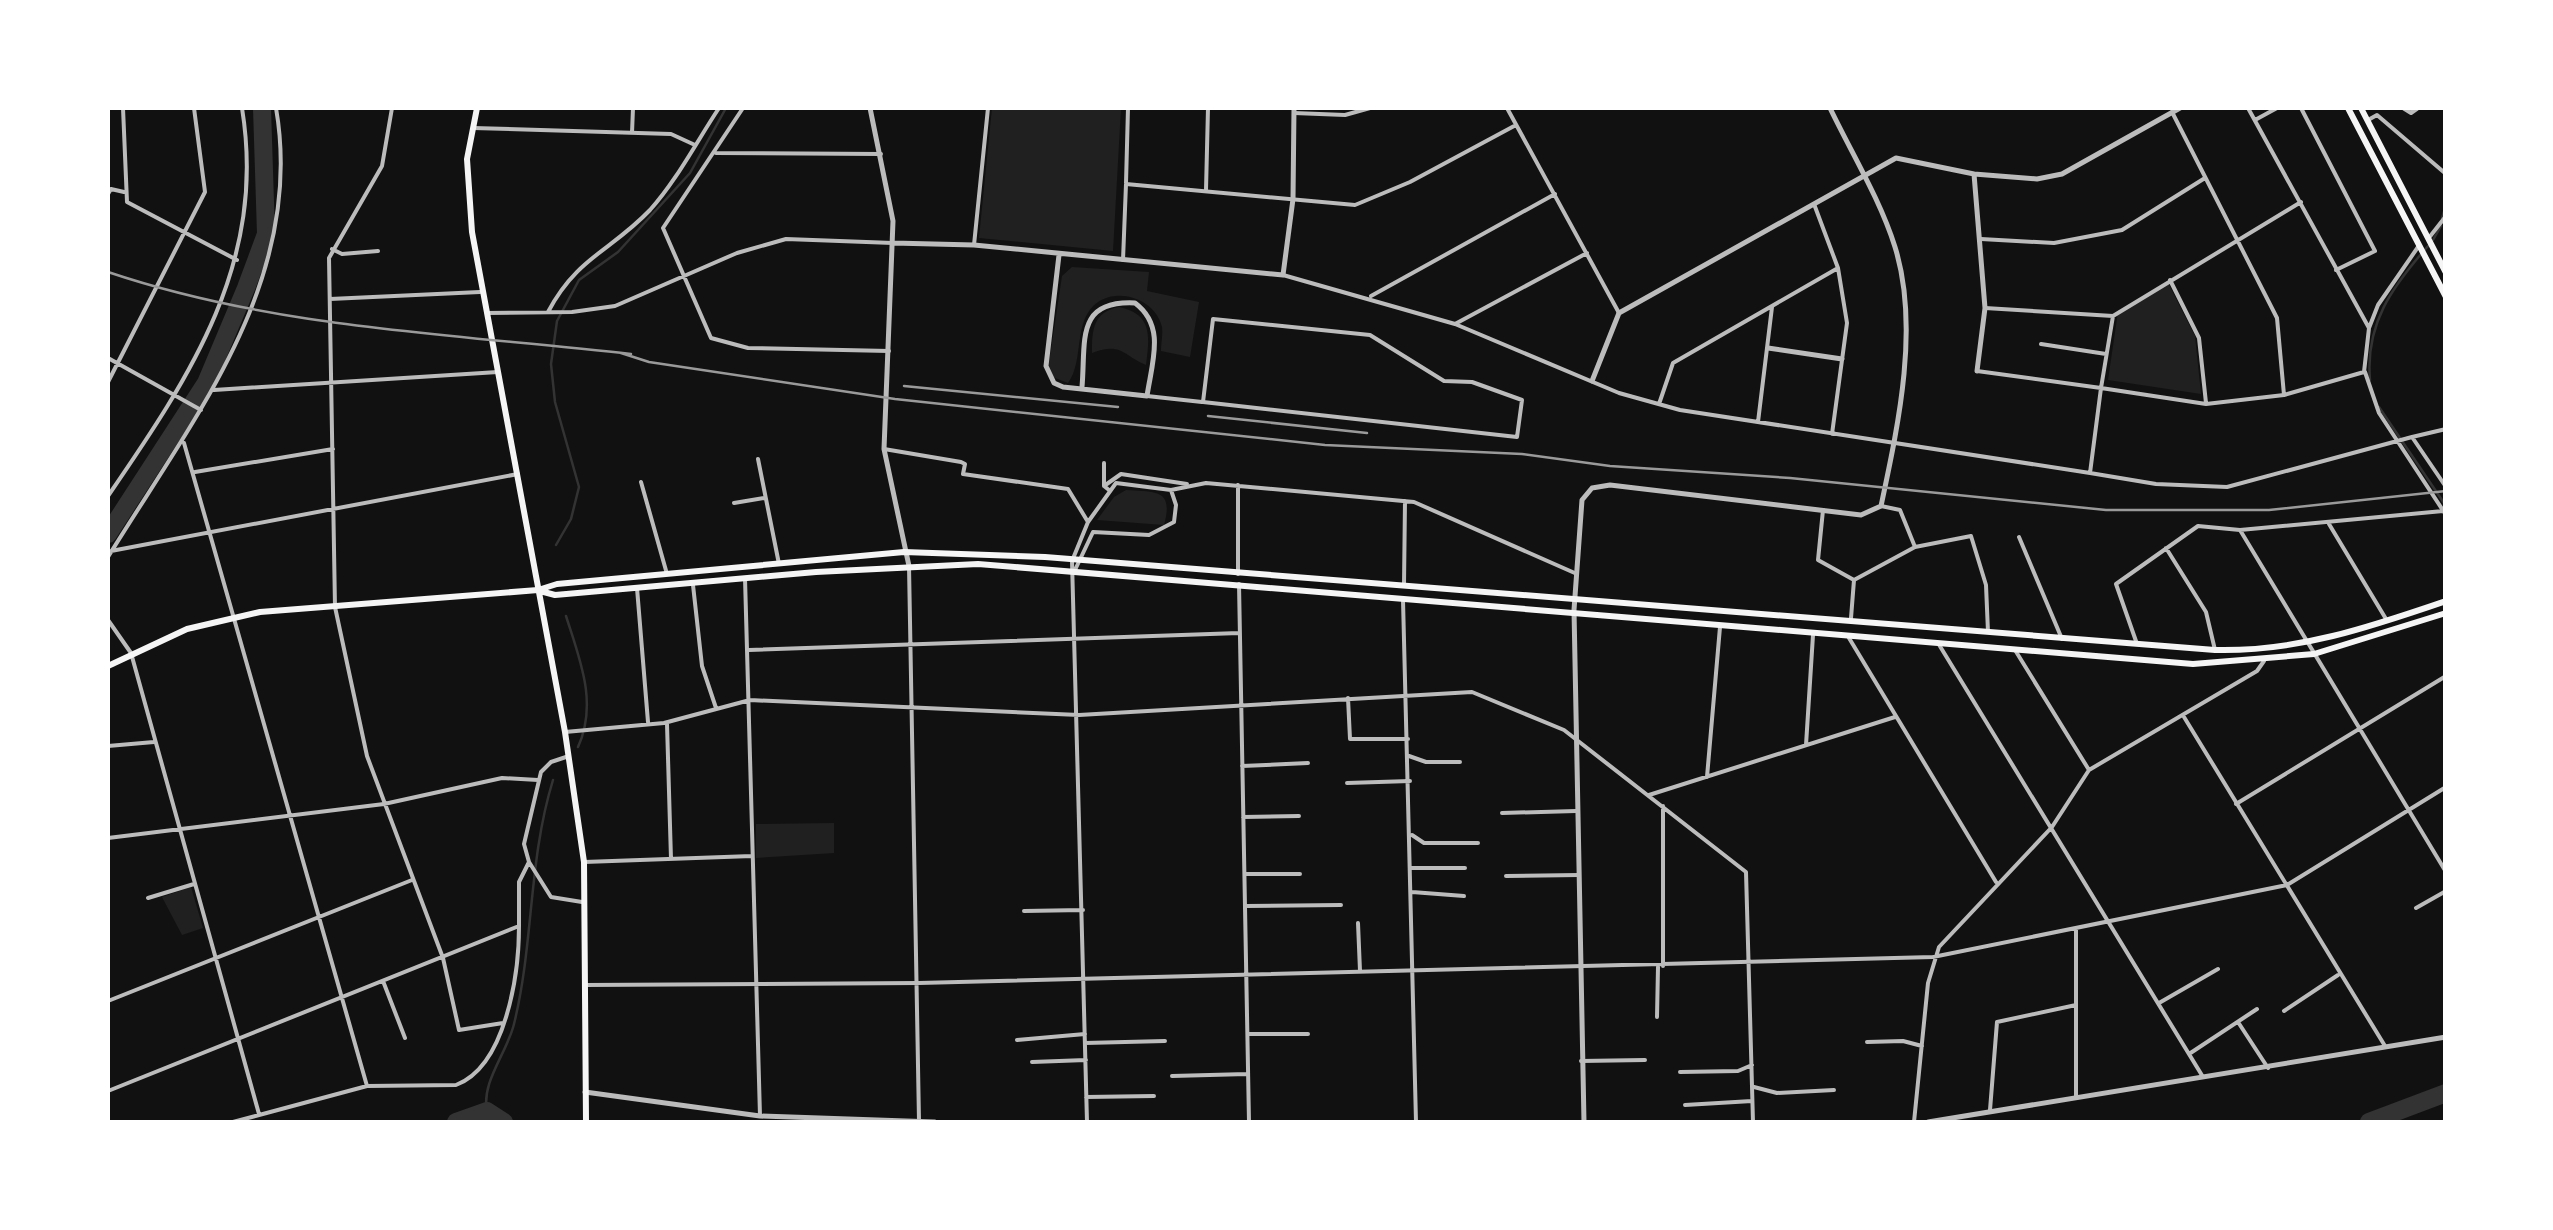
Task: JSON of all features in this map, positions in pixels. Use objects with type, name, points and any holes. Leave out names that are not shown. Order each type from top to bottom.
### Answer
[{"type":"main road","points":[[477,108],[470,128],[467,192],[538,590],[569,731],[584,862],[586,1122]]},
{"type":"main road","points":[[2348,108],[2446,297]]},
{"type":"main road","points":[[2361,108],[2446,272]]},
{"type":"main road","points":[[108,666],[187,629],[236,618],[904,552],[990,553],[1404,585],[1720,622],[2193,664],[2264,662],[2314,654],[2446,613]]},
{"type":"main road","points":[[538,590],[554,594],[909,566],[992,564],[1403,600],[1574,605],[2249,651],[2307,642],[2446,601]]},
{"type":"street","points":[[124,108],[124,192],[128,202],[237,260]]},
{"type":"street","points":[[108,382],[205,192],[194,108]]},
{"type":"street","points":[[108,496],[176,394],[218,311],[237,260],[248,191],[242,108]]},
{"type":"street","points":[[109,554],[184,443],[214,390],[258,288],[276,229],[282,168],[276,108]]},
{"type":"street","points":[[392,108],[382,166],[332,249],[335,607],[367,756],[443,958],[459,1030],[502,1023]]},
{"type":"street","points":[[632,134],[633,108]]},
{"type":"street","points":[[548,312],[575,270],[648,211],[719,108]]},
{"type":"street","points":[[744,108],[663,228],[706,333],[723,344],[889,351]]},
{"type":"street","points":[[870,108],[890,191],[893,242],[884,449],[909,566],[919,1121]]},
{"type":"street","points":[[974,245],[988,108]]},
{"type":"street","points":[[1123,260],[1128,108]]},
{"type":"street","points":[[1206,190],[1208,108]]},
{"type":"street","points":[[1283,275],[1293,199],[1294,110],[1345,115],[1370,108]]},
{"type":"street","points":[[1506,108],[1618,313]]},
{"type":"street","points":[[1830,108],[1895,244],[1904,294],[1906,317],[1894,444],[1881,506]]},
{"type":"street","points":[[1592,381],[1618,313],[1896,158],[1974,174],[2036,180],[2062,174],[2180,108]]},
{"type":"street","points":[[2248,108],[2369,328]]},
{"type":"street","points":[[2255,120],[2277,108]]},
{"type":"street","points":[[2301,108],[2375,251],[2336,270]]},
{"type":"street","points":[[2403,108],[2411,113],[2418,108]]},
{"type":"street","points":[[2172,112],[2277,318],[2284,395]]},
{"type":"street","points":[[2368,120],[2377,116],[2446,174]]},
{"type":"street","points":[[1126,184],[1355,204],[1410,182],[1516,125]]},
{"type":"street","points":[[470,128],[672,134],[695,145]]},
{"type":"street","points":[[716,153],[882,154]]},
{"type":"street","points":[[1974,174],[1985,308],[1977,371],[2206,404],[2284,395],[2364,372]]},
{"type":"street","points":[[1980,239],[2054,243],[2122,230],[2205,178]]},
{"type":"street","points":[[108,194],[111,188],[124,192]]},
{"type":"street","points":[[1370,297],[1554,194]]},
{"type":"street","points":[[1985,308],[2113,316],[2301,202]]},
{"type":"street","points":[[1814,204],[1838,268],[1847,324],[1832,434]]},
{"type":"street","points":[[2428,240],[2446,216]]},
{"type":"street","points":[[487,313],[572,312],[615,306],[736,253],[786,239],[974,245],[1283,275],[1455,324],[1592,381],[1659,404],[1758,423],[2156,484],[2227,487],[2446,429]]},
{"type":"street","points":[[2136,644],[2116,584],[2198,526],[2240,530],[2444,513],[2379,413],[2364,372],[2369,328],[2378,305],[2419,244]]},
{"type":"street","points":[[332,249],[342,254],[378,251]]},
{"type":"street","points":[[1455,324],[1586,252]]},
{"type":"street","points":[[1058,254],[1047,375],[1063,387],[1517,437],[1522,400],[1472,382],[1444,381],[1370,335],[1213,319],[1203,402]]},
{"type":"street","points":[[1659,404],[1673,363],[1838,268]]},
{"type":"street","points":[[2170,280],[2199,338],[2206,404]]},
{"type":"street","points":[[330,299],[483,292]]},
{"type":"street","points":[[1082,387],[1087,324],[1096,310],[1113,302],[1135,304],[1153,321],[1155,332],[1147,396]]},
{"type":"street","points":[[1758,423],[1772,308]]},
{"type":"street","points":[[2090,473],[2113,316]]},
{"type":"street","points":[[2041,344],[2107,354]]},
{"type":"street","points":[[1768,348],[1842,358]]},
{"type":"street","points":[[108,358],[201,410]]},
{"type":"street","points":[[214,390],[498,372]]},
{"type":"street","points":[[2412,437],[2446,486]]},
{"type":"street","points":[[184,443],[367,1086]]},
{"type":"street","points":[[195,472],[333,448]]},
{"type":"street","points":[[884,449],[961,462],[965,464],[963,474],[1068,489],[1088,522]]},
{"type":"street","points":[[758,459],[778,564]]},
{"type":"street","points":[[1104,462],[1106,488]]},
{"type":"street","points":[[109,554],[518,474]]},
{"type":"street","points":[[1087,1122],[1074,572],[1088,522],[1106,488],[1121,474],[1187,484],[1238,485],[1405,502],[1577,574]]},
{"type":"street","points":[[641,482],[666,574]]},
{"type":"street","points":[[1106,488],[1124,482],[1171,490],[1187,484]]},
{"type":"street","points":[[1238,485],[1238,574]]},
{"type":"street","points":[[1584,1122],[1574,737],[1574,605],[1582,500],[1600,485],[1861,515],[1881,506],[1900,510],[1915,548]]},
{"type":"street","points":[[1076,561],[1089,536],[1098,530],[1149,535],[1163,531],[1174,522],[1176,505],[1171,490]]},
{"type":"street","points":[[734,503],[764,498]]},
{"type":"street","points":[[1404,585],[1405,502]]},
{"type":"street","points":[[1823,510],[1818,560],[1854,580]]},
{"type":"street","points":[[2329,524],[2387,621]]},
{"type":"street","points":[[2240,530],[2446,872]]},
{"type":"street","points":[[1854,580],[1915,548],[1971,536],[1986,585],[1988,632]]},
{"type":"street","points":[[2018,538],[2062,639]]},
{"type":"street","points":[[2166,548],[2206,612],[2216,650]]},
{"type":"street","points":[[745,578],[760,1116]]},
{"type":"street","points":[[1851,623],[1854,580]]},
{"type":"street","points":[[693,583],[702,666],[716,708]]},
{"type":"street","points":[[1239,584],[1249,1122]]},
{"type":"street","points":[[637,588],[648,724]]},
{"type":"street","points":[[1403,600],[1412,836],[1416,1122]]},
{"type":"street","points":[[108,620],[131,653],[259,1114]]},
{"type":"street","points":[[1707,778],[1720,622]]},
{"type":"street","points":[[1806,746],[1814,630]]},
{"type":"street","points":[[748,650],[1076,642],[1240,633]]},
{"type":"street","points":[[1848,634],[1997,884]]},
{"type":"street","points":[[1936,640],[2203,1078]]},
{"type":"street","points":[[2012,646],[2089,770]]},
{"type":"street","points":[[1914,1122],[1933,957],[2052,827],[2089,770],[2184,717],[2258,670],[2264,662]]},
{"type":"street","points":[[2236,804],[2446,676]]},
{"type":"street","points":[[569,731],[666,723],[750,700],[1079,715],[1472,692],[1574,737],[1749,876],[1752,1122]]},
{"type":"street","points":[[1348,698],[1350,739],[1408,738]]},
{"type":"street","points":[[2184,717],[2386,1047]]},
{"type":"street","points":[[1648,795],[1895,718]]},
{"type":"street","points":[[666,723],[672,859]]},
{"type":"street","points":[[108,746],[154,742]]},
{"type":"street","points":[[569,756],[551,762],[538,780],[524,844],[529,862],[551,896],[585,902]]},
{"type":"street","points":[[1409,756],[1426,762],[1460,762]]},
{"type":"street","points":[[1242,766],[1308,763]]},
{"type":"street","points":[[108,838],[384,804],[502,778],[538,780]]},
{"type":"street","points":[[1347,783],[1410,780]]},
{"type":"street","points":[[585,985],[1414,972],[1933,957],[2286,885],[2446,787]]},
{"type":"street","points":[[1658,1017],[1662,806]]},
{"type":"street","points":[[1502,813],[1576,810]]},
{"type":"street","points":[[1244,817],[1299,816]]},
{"type":"street","points":[[1412,836],[1424,843],[1478,843]]},
{"type":"street","points":[[584,862],[752,856]]},
{"type":"street","points":[[233,1122],[367,1086],[456,1085],[468,1080],[488,1058],[502,1023],[519,947],[519,882],[529,862]]},
{"type":"street","points":[[1412,868],[1465,868]]},
{"type":"street","points":[[1245,874],[1300,874]]},
{"type":"street","points":[[1506,876],[1579,875]]},
{"type":"street","points":[[108,1002],[412,880]]},
{"type":"street","points":[[148,898],[194,884]]},
{"type":"street","points":[[2416,908],[2446,891]]},
{"type":"street","points":[[1412,892],[1464,896]]},
{"type":"street","points":[[1246,906],[1341,905]]},
{"type":"street","points":[[1024,911],[1083,910]]},
{"type":"street","points":[[1358,923],[1360,972]]},
{"type":"street","points":[[108,1091],[518,926]]},
{"type":"street","points":[[2076,928],[2076,1098]]},
{"type":"street","points":[[2159,1003],[2218,969]]},
{"type":"street","points":[[2284,1011],[2340,974]]},
{"type":"street","points":[[383,981],[404,1038]]},
{"type":"street","points":[[1990,1112],[1996,1022],[2076,1004]]},
{"type":"street","points":[[2189,1054],[2257,1009]]},
{"type":"street","points":[[2238,1022],[2268,1068]]},
{"type":"street","points":[[1017,1040],[1085,1034]]},
{"type":"street","points":[[1248,1034],[1308,1034]]},
{"type":"street","points":[[1928,1122],[2446,1037]]},
{"type":"street","points":[[1086,1042],[1165,1041]]},
{"type":"street","points":[[1867,1042],[1904,1041],[1922,1046]]},
{"type":"street","points":[[1032,1062],[1086,1060]]},
{"type":"street","points":[[1581,1061],[1645,1060]]},
{"type":"street","points":[[1680,1072],[1738,1070],[1752,1065]]},
{"type":"street","points":[[1172,1076],[1248,1074]]},
{"type":"street","points":[[1753,1087],[1777,1093],[1834,1090]]},
{"type":"street","points":[[585,1092],[760,1116],[935,1122]]},
{"type":"street","points":[[1086,1097],[1154,1096]]},
{"type":"street","points":[[1685,1106],[1752,1101]]},
{"type":"shaded area","points":[[992,108],[1121,108],[1113,251],[979,238]]},
{"type":"shaded area","points":[[1072,267],[1149,272],[1147,291],[1199,302],[1190,357],[1161,351],[1162,327],[1153,310],[1136,299],[1116,296],[1098,302],[1085,319],[1068,383],[1050,376],[1062,276]]},
{"type":"shaded area","points":[[2168,283],[2195,336],[2201,394],[2108,380],[2118,312]]},
{"type":"shaded area","points":[[1119,307],[1138,315],[1146,327],[1146,365],[1116,349],[1092,353],[1096,323],[1104,313]]},
{"type":"shaded area","points":[[1126,490],[1160,495],[1166,505],[1164,525],[1097,520],[1114,497]]},
{"type":"shaded area","points":[[834,823],[834,853],[756,858],[756,824]]},
{"type":"shaded area","points":[[191,887],[203,928],[182,935],[162,897]]},
{"type":"waterway","points":[[108,534],[206,383],[266,234],[262,108]]},
{"type":"waterway","points":[[556,545],[571,519],[579,487],[555,402],[551,364],[557,321],[579,280],[618,252],[690,173],[726,108]]},
{"type":"waterway","points":[[2442,218],[2446,205]]},
{"type":"waterway","points":[[2433,240],[2441,226]]},
{"type":"waterway","points":[[2370,380],[2372,341],[2384,307],[2428,246]]},
{"type":"waterway","points":[[2379,407],[2446,506]]},
{"type":"waterway","points":[[566,616],[587,698],[584,731],[578,747]]},
{"type":"waterway","points":[[487,1111],[488,1089],[511,1035],[520,994],[539,841],[553,780]]},
{"type":"waterway","points":[[2369,1122],[2446,1093]]},
{"type":"waterway","points":[[456,1122],[487,1111],[504,1122]]},
{"type":"railway","points":[[108,272],[172,291],[302,318],[631,354]]},
{"type":"railway","points":[[621,353],[649,362],[895,399],[1325,445],[1522,454],[1610,466],[1790,478],[2106,510],[2269,510],[2446,491]]},
{"type":"railway","points":[[904,386],[1118,407]]},
{"type":"railway","points":[[1208,416],[1367,433]]}]
